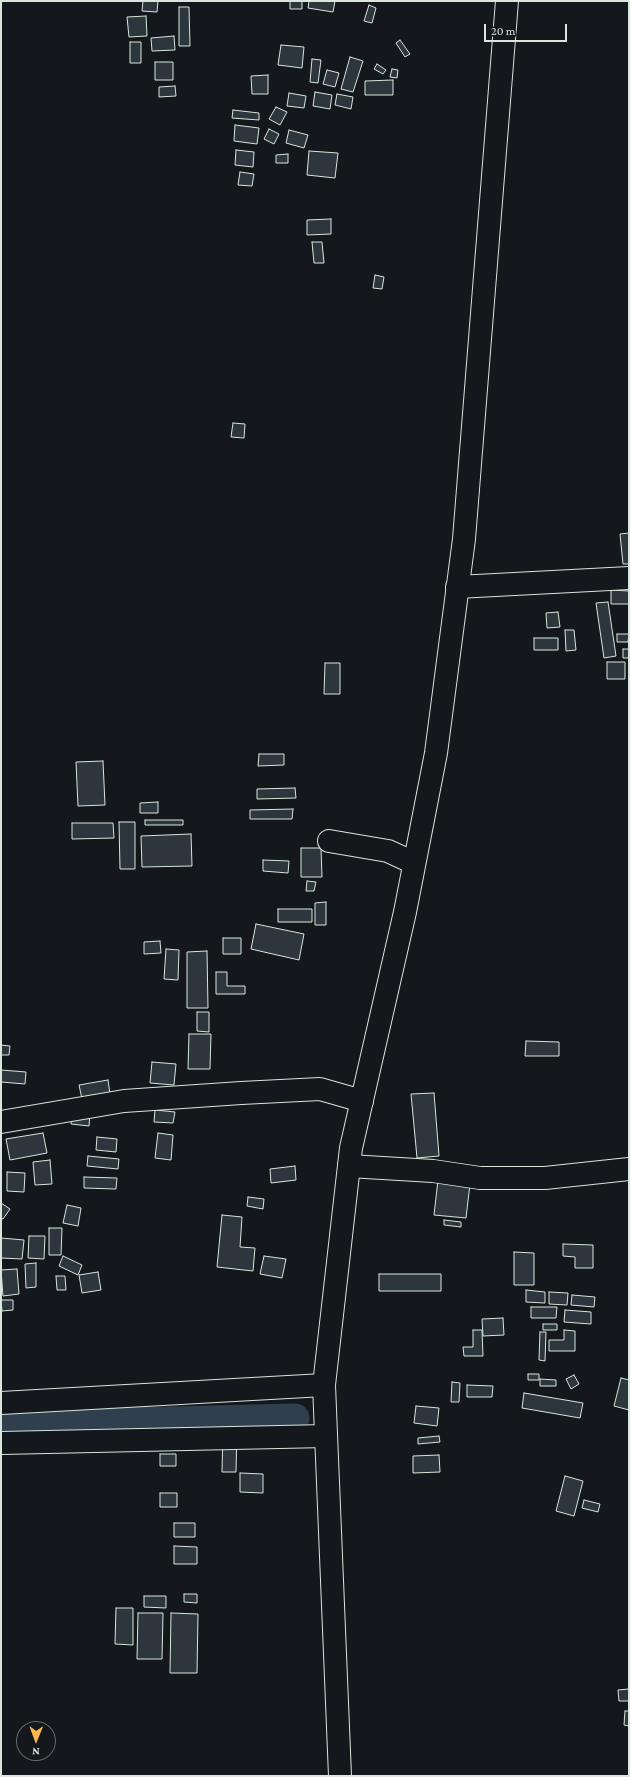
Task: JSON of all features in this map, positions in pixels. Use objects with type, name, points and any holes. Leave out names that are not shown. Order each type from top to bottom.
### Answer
[{"type":"main road","points":[[340,1776],[324,1385],[351,1148],[414,863],[436,753],[464,532],[507,1]]},
{"type":"main road","points":[[457,587],[629,578]]},
{"type":"main road","points":[[329,841],[388,851],[414,863]]},
{"type":"main road","points":[[1,1122],[124,1101],[241,1093],[320,1089],[362,1101]]},
{"type":"main road","points":[[349,1166],[433,1171],[480,1178],[545,1178],[629,1169]]},
{"type":"main road","points":[[1,1403],[324,1385]]},
{"type":"main road","points":[[1,1443],[326,1436]]},
{"type":"building","points":[[143,1],[158,1],[157,12],[142,11]]},
{"type":"building","points":[[290,1],[302,1],[302,9],[290,9]]},
{"type":"building","points":[[309,1],[335,1],[333,12],[308,8]]},
{"type":"building","points":[[369,5],[376,8],[372,23],[364,21]]},
{"type":"building","points":[[179,7],[189,7],[190,46],[179,46]]},
{"type":"building","points":[[146,16],[147,36],[129,37],[127,17]]},
{"type":"building","points":[[174,36],[175,50],[152,51],[151,38]]},
{"type":"building","points":[[400,40],[410,54],[405,57],[396,43]]},
{"type":"building","points":[[130,42],[141,42],[141,63],[130,63]]},
{"type":"building","points":[[281,45],[304,47],[302,68],[278,65]]},
{"type":"building","points":[[350,57],[363,61],[353,92],[341,89]]},
{"type":"building","points":[[312,59],[321,60],[318,83],[310,82]]},
{"type":"building","points":[[155,62],[173,62],[173,80],[155,80]]},
{"type":"building","points":[[377,64],[386,70],[383,74],[374,69]]},
{"type":"building","points":[[392,69],[398,70],[397,78],[390,77]]},
{"type":"building","points":[[327,70],[339,73],[335,87],[323,84]]},
{"type":"building","points":[[268,75],[268,94],[252,94],[251,76]]},
{"type":"building","points":[[393,80],[393,95],[365,95],[365,81]]},
{"type":"building","points":[[175,86],[176,96],[159,97],[159,87]]},
{"type":"building","points":[[315,92],[332,95],[330,109],[313,106]]},
{"type":"building","points":[[289,93],[306,96],[304,108],[287,106]]},
{"type":"building","points":[[337,94],[353,97],[351,109],[335,105]]},
{"type":"building","points":[[276,107],[287,112],[280,125],[269,119]]},
{"type":"building","points":[[233,110],[259,113],[259,120],[232,118]]},
{"type":"building","points":[[235,125],[259,128],[257,144],[234,141]]},
{"type":"building","points":[[269,129],[279,134],[274,144],[264,139]]},
{"type":"building","points":[[289,130],[308,135],[304,148],[286,143]]},
{"type":"building","points":[[236,150],[254,152],[253,167],[235,165]]},
{"type":"building","points":[[309,151],[338,153],[335,178],[307,175]]},
{"type":"building","points":[[288,154],[288,163],[276,163],[276,155]]},
{"type":"building","points":[[240,172],[254,174],[252,186],[238,185]]},
{"type":"building","points":[[331,219],[331,234],[307,235],[307,220]]},
{"type":"building","points":[[312,242],[322,242],[324,263],[314,263]]},
{"type":"building","points":[[375,275],[384,277],[382,289],[373,288]]},
{"type":"building","points":[[233,423],[245,424],[244,438],[231,437]]},
{"type":"building","points":[[629,533],[629,564],[623,564],[620,534]]},
{"type":"building","points":[[611,590],[629,591],[629,604],[611,604]]},
{"type":"building","points":[[608,602],[616,656],[604,658],[596,603]]},
{"type":"building","points":[[558,612],[560,627],[547,628],[546,613]]},
{"type":"building","points":[[565,630],[574,630],[576,650],[566,651]]},
{"type":"building","points":[[617,634],[629,634],[628,642],[617,642]]},
{"type":"building","points":[[534,638],[558,638],[558,650],[534,650]]},
{"type":"building","points":[[623,649],[629,649],[629,658],[623,658]]},
{"type":"building","points":[[607,662],[625,662],[625,679],[607,679]]},
{"type":"building","points":[[325,663],[340,663],[340,694],[324,694]]},
{"type":"building","points":[[259,754],[284,754],[284,765],[258,766]]},
{"type":"building","points":[[103,761],[105,805],[78,806],[76,762]]},
{"type":"building","points":[[295,788],[296,798],[257,799],[257,789]]},
{"type":"building","points":[[158,802],[158,813],[140,813],[140,803]]},
{"type":"building","points":[[293,809],[292,819],[250,819],[250,810]]},
{"type":"building","points":[[145,820],[183,820],[183,825],[145,825]]},
{"type":"building","points":[[119,822],[135,822],[135,869],[120,869]]},
{"type":"building","points":[[72,823],[113,823],[114,838],[72,839]]},
{"type":"building","points":[[191,834],[192,866],[142,867],[141,836]]},
{"type":"building","points":[[301,848],[321,848],[322,877],[301,877]]},
{"type":"building","points":[[263,860],[289,861],[288,873],[263,871]]},
{"type":"building","points":[[307,881],[316,882],[314,891],[306,891]]},
{"type":"building","points":[[326,902],[326,925],[315,925],[315,903]]},
{"type":"building","points":[[278,909],[312,909],[312,922],[278,922]]},
{"type":"building","points":[[256,924],[304,934],[299,960],[251,949]]},
{"type":"building","points":[[223,938],[241,938],[241,954],[223,954]]},
{"type":"building","points":[[160,941],[161,953],[144,954],[144,942]]},
{"type":"building","points":[[166,949],[179,950],[178,980],[164,979]]},
{"type":"building","points":[[207,951],[208,1008],[187,1008],[187,952]]},
{"type":"building","points":[[216,972],[227,972],[227,986],[245,986],[245,994],[216,994]]},
{"type":"building","points":[[197,1012],[209,1012],[209,1032],[197,1031]]},
{"type":"building","points":[[189,1034],[211,1034],[210,1069],[188,1069]]},
{"type":"building","points":[[526,1041],[559,1042],[559,1056],[525,1056]]},
{"type":"building","points":[[1,1045],[10,1046],[9,1055],[1,1055]]},
{"type":"building","points":[[152,1062],[176,1064],[174,1085],[150,1083]]},
{"type":"building","points":[[1,1070],[26,1072],[25,1084],[1,1082]]},
{"type":"building","points":[[108,1080],[110,1094],[82,1099],[79,1085]]},
{"type":"building","points":[[434,1093],[439,1156],[417,1158],[411,1094]]},
{"type":"building","points":[[155,1110],[175,1112],[173,1123],[154,1122]]},
{"type":"building","points":[[72,1111],[90,1113],[89,1126],[71,1124]]},
{"type":"building","points":[[43,1133],[47,1153],[10,1160],[6,1139]]},
{"type":"building","points":[[158,1133],[173,1135],[171,1160],[155,1158]]},
{"type":"building","points":[[97,1137],[117,1139],[116,1152],[96,1150]]},
{"type":"building","points":[[88,1156],[119,1159],[118,1169],[87,1166]]},
{"type":"building","points":[[50,1160],[52,1184],[35,1185],[33,1162]]},
{"type":"building","points":[[295,1166],[296,1180],[271,1183],[270,1169]]},
{"type":"building","points":[[7,1172],[25,1173],[24,1192],[7,1191]]},
{"type":"building","points":[[84,1177],[117,1178],[116,1189],[84,1188]]},
{"type":"building","points":[[438,1180],[470,1184],[466,1218],[434,1215]]},
{"type":"building","points":[[248,1197],[264,1199],[263,1209],[247,1206]]},
{"type":"building","points":[[1,1203],[10,1209],[3,1219],[1,1218]]},
{"type":"building","points":[[67,1205],[81,1208],[78,1226],[63,1223]]},
{"type":"building","points":[[222,1215],[242,1217],[240,1247],[255,1248],[253,1271],[217,1267]]},
{"type":"building","points":[[444,1220],[461,1222],[461,1227],[444,1225]]},
{"type":"building","points":[[49,1228],[62,1228],[61,1255],[49,1255]]},
{"type":"building","points":[[29,1236],[45,1236],[44,1259],[28,1258]]},
{"type":"building","points":[[1,1238],[24,1240],[22,1259],[1,1258]]},
{"type":"building","points":[[563,1244],[593,1245],[593,1268],[575,1268],[575,1257],[563,1256]]},
{"type":"building","points":[[514,1252],[534,1253],[534,1285],[514,1285]]},
{"type":"building","points":[[63,1256],[82,1265],[78,1275],[59,1266]]},
{"type":"building","points":[[264,1256],[286,1259],[282,1278],[260,1274]]},
{"type":"building","points":[[36,1263],[36,1287],[26,1288],[25,1264]]},
{"type":"building","points":[[17,1269],[19,1294],[3,1296],[1,1270]]},
{"type":"building","points":[[98,1272],[101,1290],[82,1293],[79,1275]]},
{"type":"building","points":[[379,1274],[441,1274],[441,1291],[379,1291]]},
{"type":"building","points":[[56,1276],[65,1276],[66,1290],[57,1290]]},
{"type":"building","points":[[526,1290],[545,1292],[545,1303],[526,1302]]},
{"type":"building","points":[[549,1292],[568,1293],[567,1305],[549,1304]]},
{"type":"building","points":[[572,1295],[595,1297],[594,1307],[571,1305]]},
{"type":"building","points":[[1,1300],[13,1300],[13,1310],[2,1311]]},
{"type":"building","points":[[531,1307],[557,1307],[556,1318],[531,1318]]},
{"type":"building","points":[[565,1310],[591,1312],[591,1324],[564,1322]]},
{"type":"building","points":[[503,1318],[504,1335],[483,1336],[482,1319]]},
{"type":"building","points":[[543,1324],[557,1324],[557,1330],[543,1330]]},
{"type":"building","points":[[473,1330],[482,1330],[483,1356],[464,1356],[463,1347],[473,1347]]},
{"type":"building","points":[[564,1330],[575,1331],[575,1351],[549,1351],[549,1340],[564,1340]]},
{"type":"building","points":[[540,1332],[546,1332],[545,1361],[539,1360]]},
{"type":"building","points":[[528,1374],[539,1374],[539,1380],[528,1380]]},
{"type":"building","points":[[574,1375],[579,1384],[571,1389],[566,1379]]},
{"type":"building","points":[[621,1378],[629,1380],[629,1410],[614,1406]]},
{"type":"building","points":[[540,1379],[556,1380],[556,1386],[540,1386]]},
{"type":"building","points":[[452,1382],[460,1383],[459,1402],[451,1402]]},
{"type":"building","points":[[467,1385],[493,1386],[492,1397],[467,1397]]},
{"type":"building","points":[[524,1393],[583,1403],[580,1418],[522,1408]]},
{"type":"building","points":[[416,1406],[439,1408],[437,1426],[414,1423]]},
{"type":"building","points":[[223,1428],[237,1428],[236,1472],[222,1472]]},
{"type":"building","points":[[439,1436],[440,1442],[418,1444],[418,1438]]},
{"type":"building","points":[[160,1454],[176,1454],[176,1466],[160,1466]]},
{"type":"building","points":[[439,1455],[440,1472],[413,1473],[413,1456]]},
{"type":"building","points":[[240,1473],[263,1474],[263,1493],[240,1492]]},
{"type":"building","points":[[565,1476],[583,1481],[574,1516],[556,1511]]},
{"type":"building","points":[[160,1493],[177,1493],[177,1507],[160,1507]]},
{"type":"building","points":[[584,1500],[600,1504],[598,1512],[582,1508]]},
{"type":"building","points":[[174,1523],[195,1523],[195,1537],[174,1537]]},
{"type":"building","points":[[174,1546],[197,1547],[197,1564],[174,1564]]},
{"type":"building","points":[[184,1594],[197,1594],[197,1603],[184,1602]]},
{"type":"building","points":[[144,1596],[166,1596],[166,1608],[144,1607]]},
{"type":"building","points":[[116,1608],[133,1608],[133,1645],[115,1644]]},
{"type":"building","points":[[138,1613],[163,1613],[162,1659],[137,1659]]},
{"type":"building","points":[[171,1613],[198,1614],[197,1673],[170,1673]]},
{"type":"building","points":[[629,1689],[629,1701],[619,1701],[618,1690]]},
{"type":"building","points":[[625,1711],[629,1711],[629,1726],[624,1725]]},
{"type":"waterway","points":[[1,1425],[295,1418]]}]
